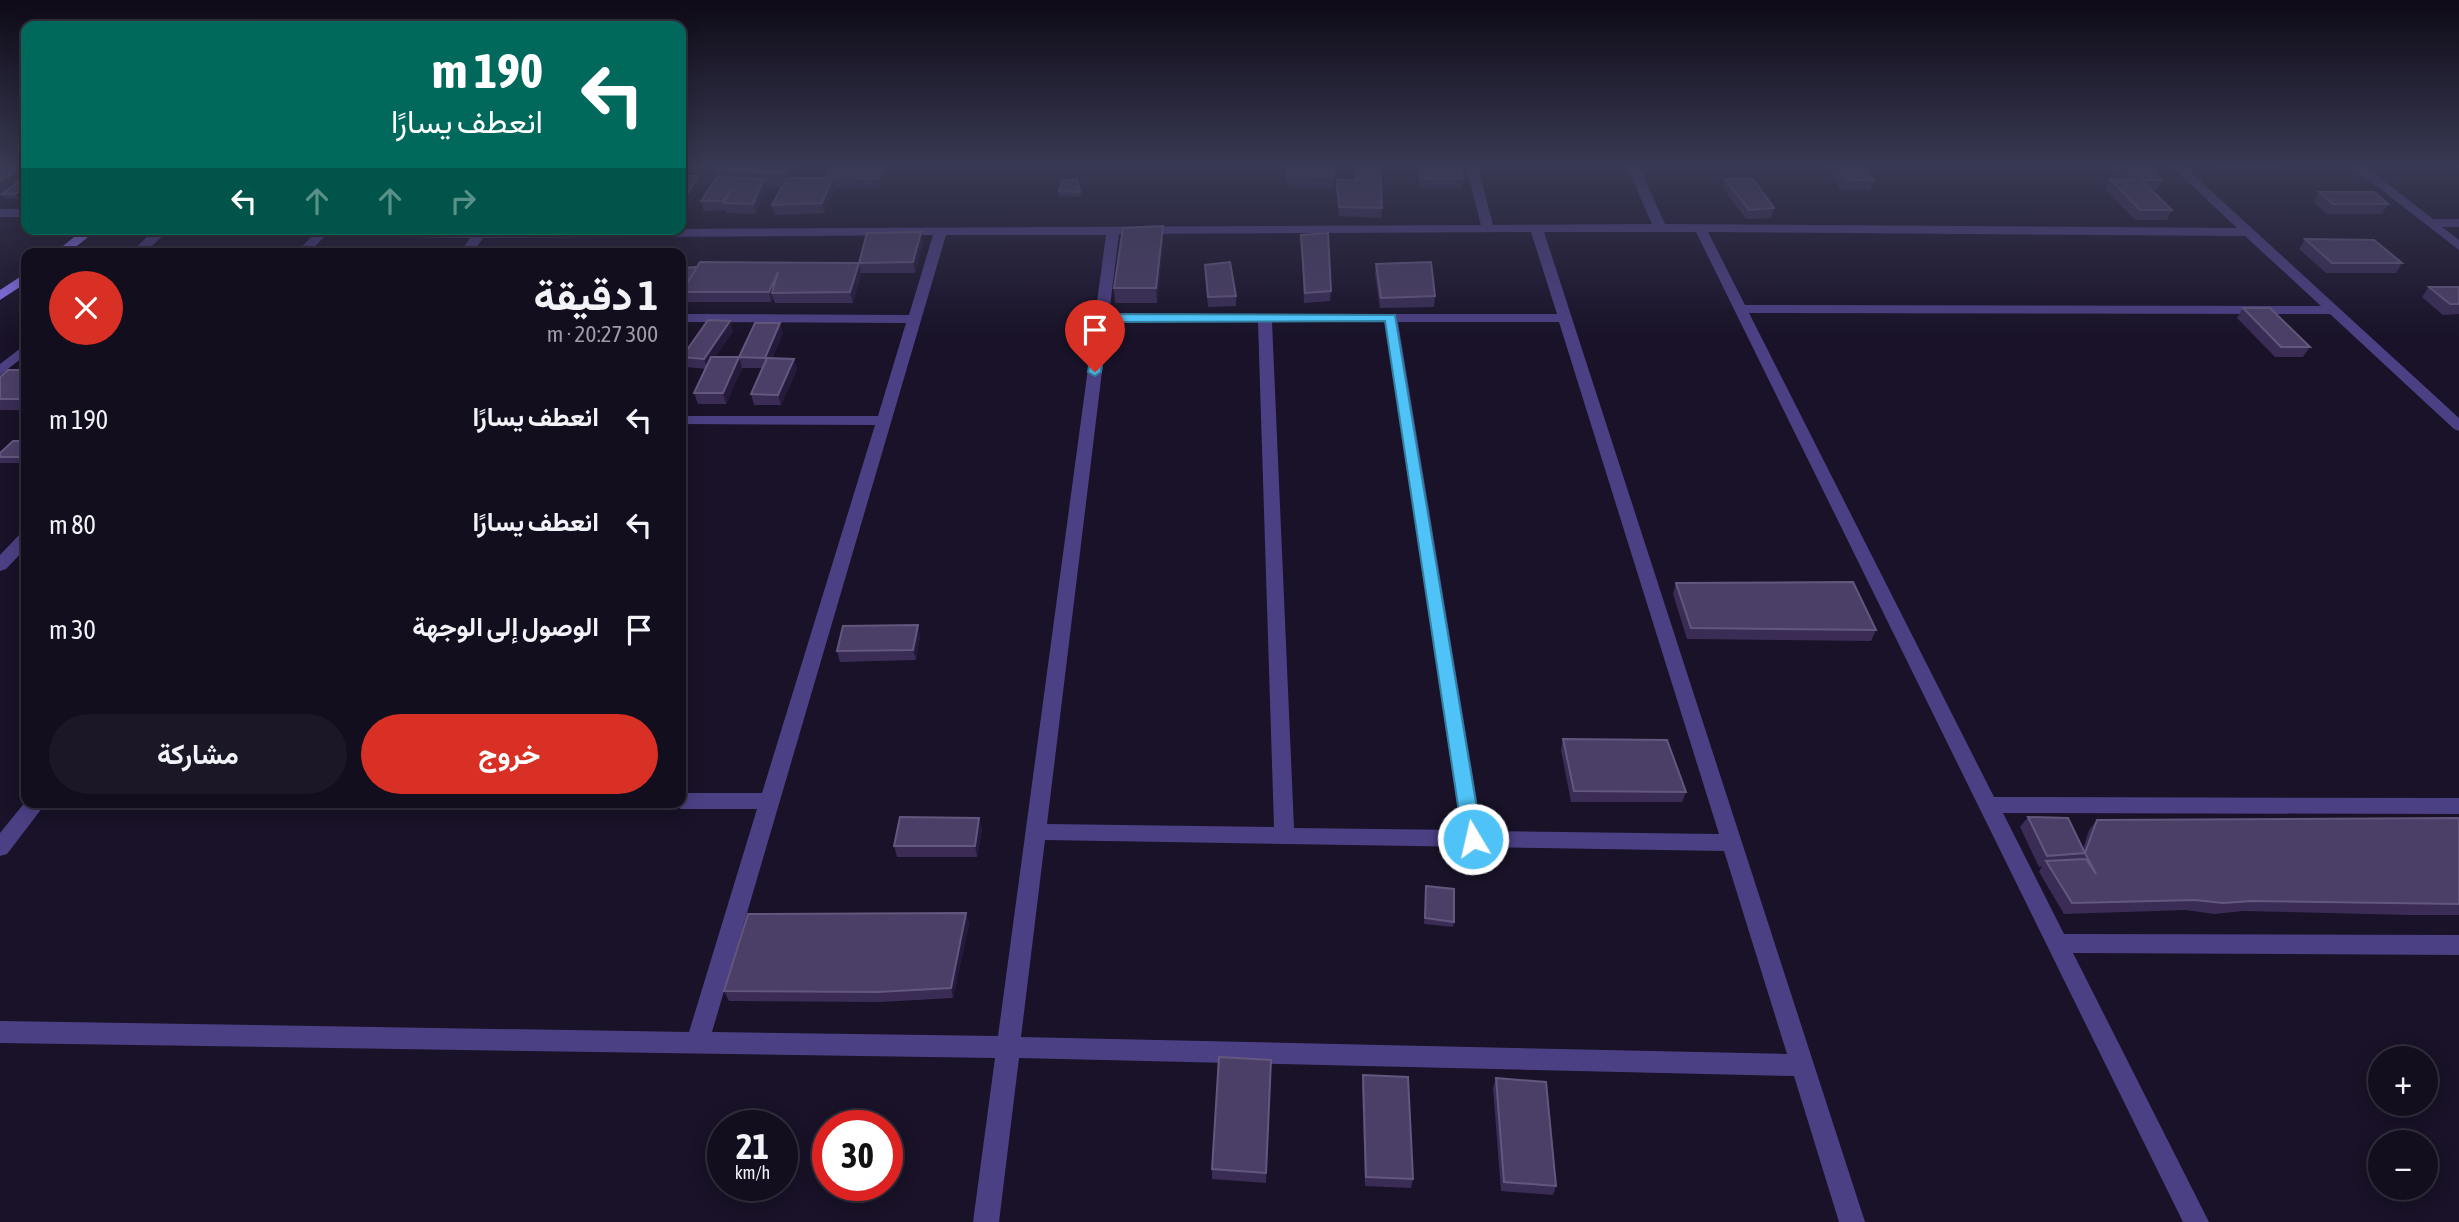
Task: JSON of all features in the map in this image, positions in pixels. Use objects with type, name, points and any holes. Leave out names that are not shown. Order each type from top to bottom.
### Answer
[{"type":"street","points":[[1487,224],[1488,228]]},
{"type":"street","points":[[1658,224],[1660,228]]},
{"type":"street","points":[[2239,224],[2459,425]]},
{"type":"street","points":[[2432,224],[2459,246]]},
{"type":"street","points":[[686,233],[1488,228],[2248,232]]},
{"type":"street","points":[[1536,228],[1852,1222]]},
{"type":"street","points":[[1700,228],[2196,1222]]},
{"type":"street","points":[[986,1222],[1113,230]]},
{"type":"street","points":[[696,1042],[941,231]]},
{"type":"street","points":[[67,248],[86,235]]},
{"type":"street","points":[[142,248],[156,235]]},
{"type":"street","points":[[306,248],[319,235]]},
{"type":"street","points":[[0,296],[21,281]]},
{"type":"street","points":[[1740,309],[2333,310]]},
{"type":"street","points":[[686,318],[915,319]]},
{"type":"street","points":[[1102,318],[1564,318]]},
{"type":"street","points":[[1265,318],[1284,836]]},
{"type":"street","points":[[1391,318],[1473,839]]},
{"type":"street","points":[[0,371],[21,352]]},
{"type":"street","points":[[686,420],[884,421]]},
{"type":"street","points":[[0,565],[21,543]]},
{"type":"street","points":[[686,801],[769,801]]},
{"type":"street","points":[[1988,805],[2459,806]]},
{"type":"street","points":[[0,848],[32,808]]},
{"type":"street","points":[[1036,832],[1731,843]]},
{"type":"street","points":[[2056,943],[2459,945]]},
{"type":"street","points":[[0,1032],[1009,1047],[1802,1065]]},
{"type":"building","points":[[1163,226],[1156,288],[1114,288],[1123,228]]},
{"type":"building","points":[[921,232],[913,262],[859,263],[867,233]]},
{"type":"building","points":[[1328,233],[1331,291],[1305,293],[1301,235]]},
{"type":"building","points":[[2305,239],[2374,240],[2402,263],[2332,263]]},
{"type":"building","points":[[700,262],[859,263],[850,292],[772,293],[778,272],[769,292],[686,292],[686,285]]},
{"type":"building","points":[[1230,262],[1236,296],[1208,297],[1205,265]]},
{"type":"building","points":[[1431,262],[1435,296],[1381,298],[1376,264]]},
{"type":"building","points":[[697,267],[686,285],[686,268]]},
{"type":"building","points":[[2429,287],[2459,287],[2459,304],[2450,304]]},
{"type":"building","points":[[2243,308],[2270,308],[2310,347],[2281,347]]},
{"type":"building","points":[[708,320],[730,321],[704,359],[686,357],[686,351]]},
{"type":"building","points":[[755,323],[780,323],[765,358],[739,357]]},
{"type":"building","points":[[711,357],[739,357],[723,393],[694,393]]},
{"type":"building","points":[[767,358],[794,359],[778,395],[751,394]]},
{"type":"building","points":[[8,370],[21,370],[21,399],[0,399],[0,377]]},
{"type":"building","points":[[13,441],[21,441],[21,457],[0,457],[0,453]]},
{"type":"building","points":[[1853,582],[1876,630],[1691,628],[1676,583]]},
{"type":"building","points":[[918,625],[913,650],[837,651],[843,626]]},
{"type":"building","points":[[1563,739],[1667,740],[1686,792],[1574,791]]},
{"type":"building","points":[[900,817],[979,818],[975,846],[894,846]]},
{"type":"building","points":[[2028,817],[2068,818],[2085,853],[2047,856]]},
{"type":"building","points":[[2459,818],[2459,904],[2252,901],[2223,903],[2195,900],[2072,903],[2046,861],[2086,859],[2096,874],[2085,853],[2097,820]]},
{"type":"building","points":[[1426,886],[1454,889],[1454,922],[1425,918]]},
{"type":"building","points":[[966,913],[951,988],[877,992],[724,991],[748,914]]},
{"type":"building","points":[[1219,1057],[1271,1060],[1266,1173],[1212,1169]]},
{"type":"building","points":[[1363,1075],[1408,1077],[1413,1179],[1366,1177]]},
{"type":"building","points":[[1496,1078],[1546,1082],[1556,1186],[1504,1182]]},
{"type":"route","points":[[1095,372],[1102,318],[1391,318],[1473,839]]}]
